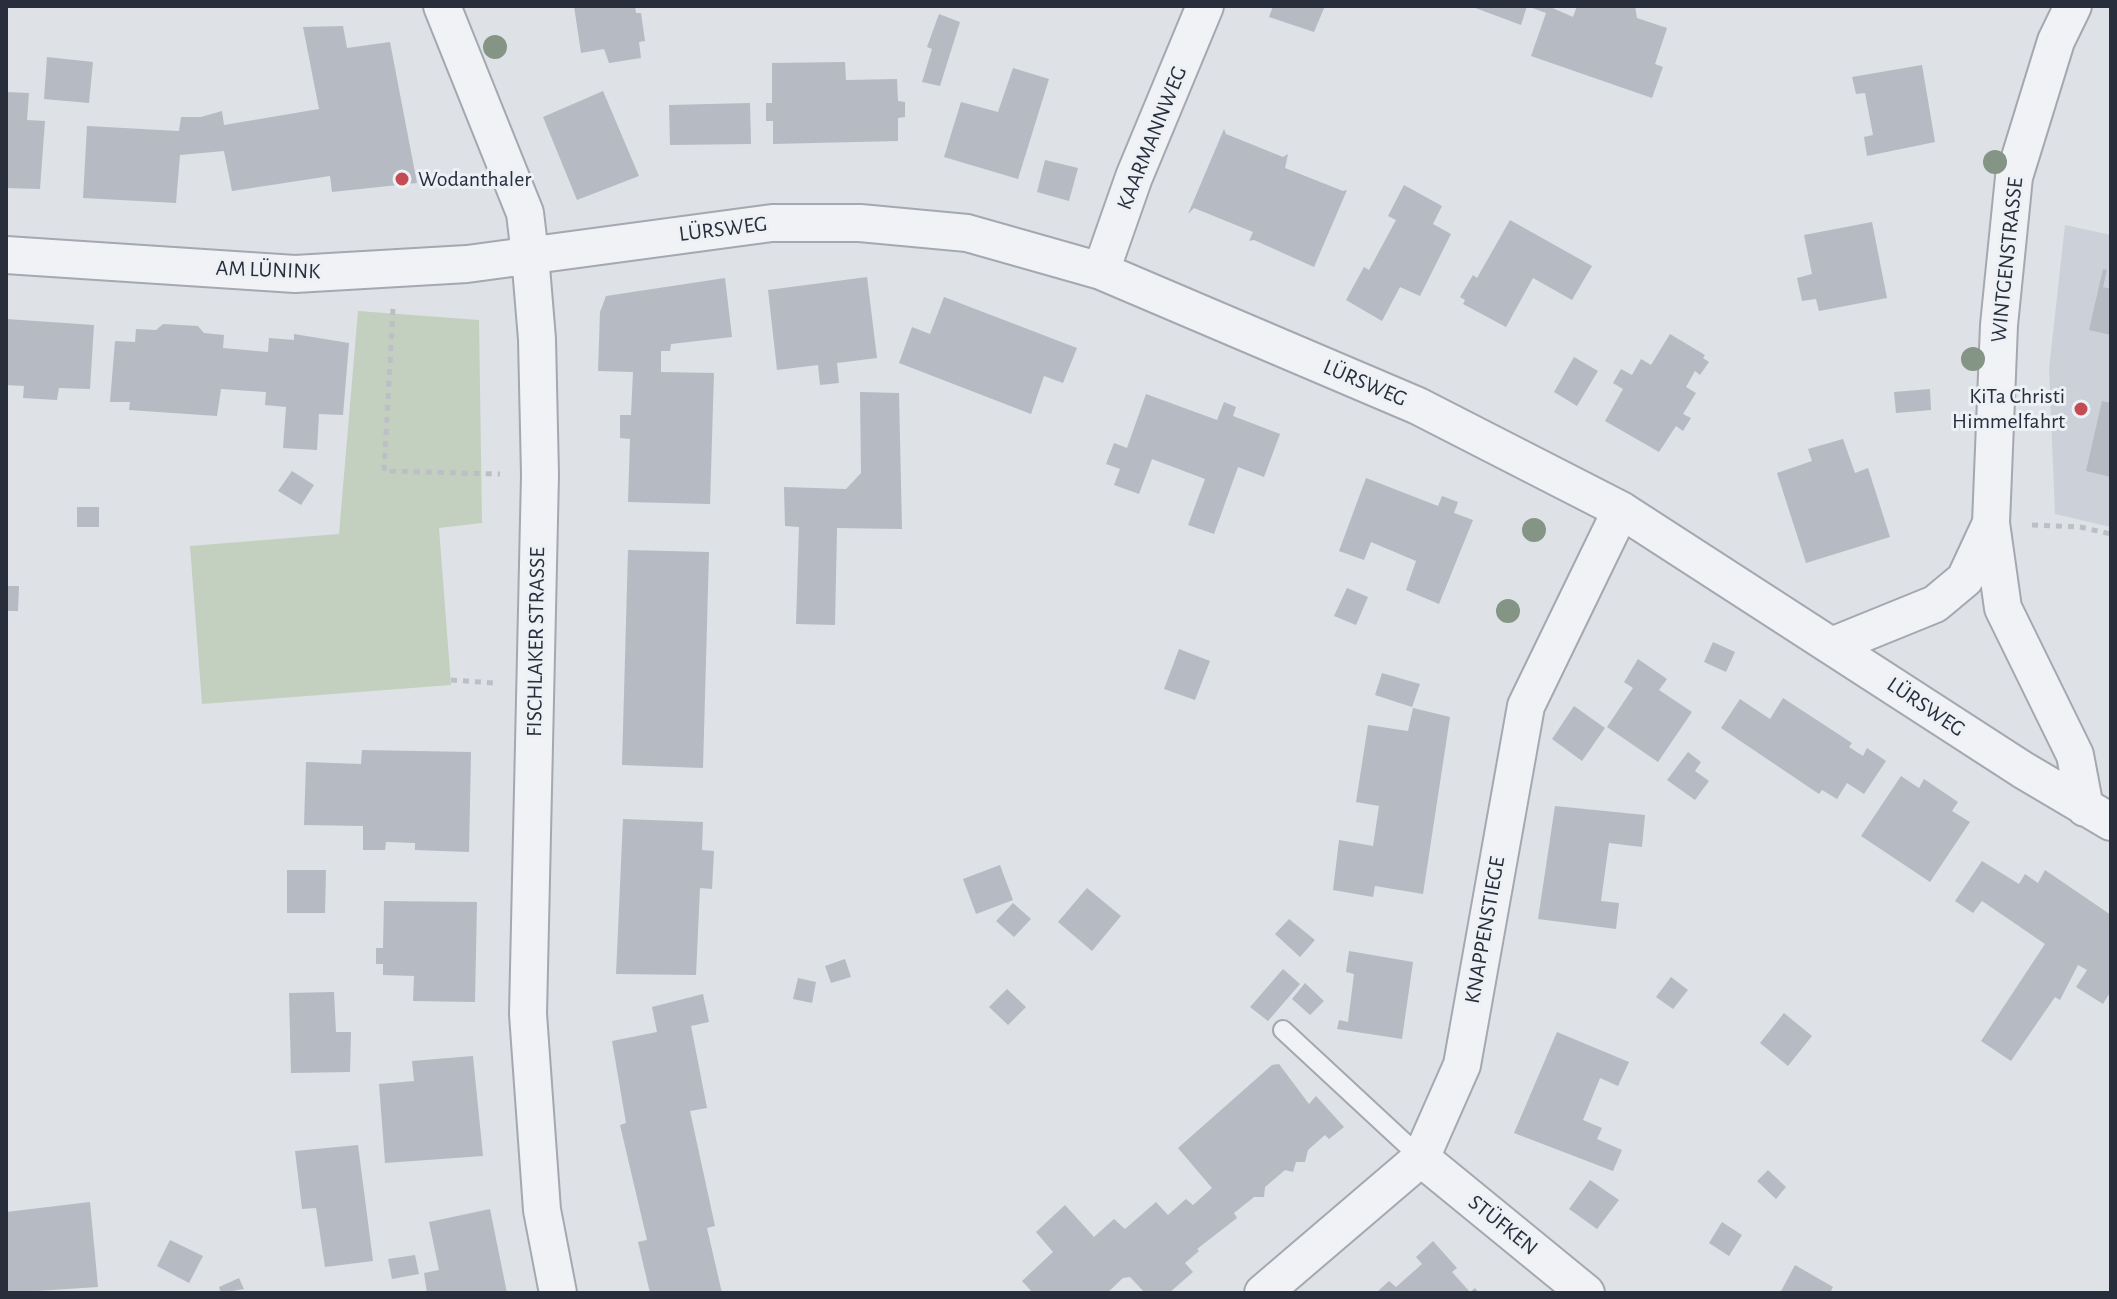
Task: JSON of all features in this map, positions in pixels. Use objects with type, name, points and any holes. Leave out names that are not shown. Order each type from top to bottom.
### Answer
[{"type":"street","name":"FISCHLAKER STRASSE","points":[[442,6],[525,213],[530,255],[537,339],[540,475],[528,1014],[542,1210],[558,1293]]},
{"type":"street","name":"KAARMANNWEG","points":[[1101,271],[1134,177],[1205,6]]},
{"type":"street","name":"WINTGENSTRASSE","points":[[2073,6],[2056,41],[2014,177],[1999,325],[1991,523],[2003,608],[2075,755],[2098,815]]},
{"type":"street","name":"LÜRSWEG","points":[[530,255],[772,223],[860,223],[967,233],[1101,271],[1418,406],[1621,510],[2098,815]]},
{"type":"street","name":"AM LÜNINK","points":[[6,255],[295,274],[397,269],[530,255]]},
{"type":"street","name":"KNAPPENSTIEGE","points":[[1263,1293],[1421,1158],[1462,1065],[1526,706],[1621,510]]},
{"type":"street","name":"WINTGENSTRASSE","points":[[1834,645],[1935,604],[1965,579],[1991,523]]},
{"type":"street","name":"STÜFKEN","points":[[1421,1158],[1586,1293]]},
{"type":"lane","points":[[1283,1030],[1421,1158]]},
{"type":"path","points":[[397,269],[384,471],[540,475]]},
{"type":"path","points":[[1991,523],[2080,527],[2111,534]]},
{"type":"shaded area","name":"KiTa Christi Himmelfahrt","points":[[2065,225],[2111,235],[2111,527],[2055,514],[2049,369]]},
{"type":"green space","points":[[358,311],[479,320],[482,523],[439,528],[451,685],[202,704],[190,546],[339,534]]},
{"type":"building","points":[[574,6],[635,6],[636,13],[641,13],[645,41],[639,42],[641,58],[609,63],[604,49],[581,53]]},
{"type":"building","points":[[1273,6],[1325,6],[1314,32],[1269,17]]},
{"type":"building","points":[[1470,6],[1527,6],[1521,25]]},
{"type":"building","points":[[1527,6],[1548,6],[1573,17],[1577,6],[1635,6],[1637,18],[1667,28],[1655,64],[1663,67],[1652,98],[1531,56],[1546,13]]},
{"type":"building","points":[[939,14],[960,22],[940,86],[922,82],[932,49],[927,47]]},
{"type":"building","points":[[343,26],[347,48],[390,42],[417,183],[332,192],[330,176],[232,191],[224,151],[180,155],[176,203],[83,198],[87,126],[179,131],[181,117],[201,117],[222,111],[224,125],[319,109],[303,27]]},
{"type":"building","points":[[47,57],[93,62],[89,103],[44,99]]},
{"type":"building","points":[[845,62],[846,80],[897,79],[898,101],[905,102],[905,117],[898,118],[898,141],[773,144],[773,121],[766,121],[766,103],[772,103],[772,63]]},
{"type":"building","points":[[1922,65],[1935,142],[1867,156],[1864,137],[1873,135],[1865,93],[1856,94],[1852,77]]},
{"type":"building","points":[[1013,68],[1049,79],[1018,179],[944,157],[961,102],[998,112]]},
{"type":"building","points":[[603,91],[639,176],[577,200],[543,117]]},
{"type":"building","points":[[6,92],[29,93],[27,120],[45,121],[40,189],[6,188]]},
{"type":"building","points":[[750,103],[751,144],[670,145],[669,105]]},
{"type":"building","points":[[1224,129],[1226,134],[1283,157],[1288,154],[1285,168],[1347,190],[1314,267],[1254,240],[1249,241],[1253,232],[1194,208],[1188,214]]},
{"type":"building","points":[[1045,160],[1078,168],[1069,201],[1037,192]]},
{"type":"building","points":[[1404,185],[1442,206],[1433,224],[1451,234],[1420,296],[1400,287],[1382,321],[1346,300],[1364,267],[1369,270],[1396,220],[1388,216]]},
{"type":"building","points":[[1510,220],[1592,266],[1572,300],[1533,278],[1506,327],[1463,304],[1465,300],[1460,297],[1473,275],[1477,278]]},
{"type":"building","points":[[1872,222],[1887,298],[1819,311],[1816,299],[1802,301],[1797,278],[1812,274],[1804,235]]},
{"type":"building","points":[[2103,269],[2107,270],[2103,287],[2111,289],[2111,335],[2089,330]]},
{"type":"building","points":[[867,277],[877,358],[837,363],[839,383],[820,385],[818,365],[777,370],[768,290]]},
{"type":"building","points":[[725,278],[732,337],[671,344],[670,351],[661,351],[661,372],[714,373],[710,504],[628,502],[630,439],[620,438],[620,415],[631,415],[633,372],[598,371],[600,312],[606,296]]},
{"type":"building","points":[[944,297],[1077,348],[1063,383],[1044,376],[1031,414],[899,363],[912,327],[930,334]]},
{"type":"building","points":[[6,319],[94,325],[90,389],[59,388],[57,400],[23,398],[24,386],[6,385]]},
{"type":"building","points":[[163,324],[198,326],[204,333],[224,335],[223,348],[268,352],[269,338],[294,340],[294,334],[349,343],[343,415],[319,414],[317,450],[283,448],[286,407],[265,405],[266,392],[221,389],[217,416],[129,410],[130,402],[110,402],[115,341],[135,342],[136,329],[156,330]]},
{"type":"building","points":[[1670,334],[1705,355],[1703,358],[1709,362],[1700,375],[1695,371],[1686,387],[1696,393],[1683,414],[1691,418],[1683,431],[1676,426],[1659,452],[1605,421],[1623,389],[1613,383],[1621,369],[1632,375],[1641,359],[1651,365]]},
{"type":"building","points":[[1574,357],[1598,371],[1577,406],[1554,392]]},
{"type":"building","points":[[1930,389],[1931,410],[1896,413],[1894,392]]},
{"type":"building","points":[[860,392],[899,393],[902,529],[837,528],[835,625],[796,624],[799,527],[785,526],[784,487],[846,489],[861,473]]},
{"type":"building","points":[[1146,394],[1217,420],[1224,402],[1236,407],[1233,416],[1280,434],[1264,477],[1238,467],[1214,534],[1188,525],[1205,479],[1152,459],[1139,494],[1114,485],[1120,469],[1106,464],[1114,443],[1127,448]]},
{"type":"building","points":[[2102,401],[2111,403],[2111,477],[2086,471]]},
{"type":"building","points":[[1843,439],[1855,473],[1868,468],[1890,537],[1806,563],[1777,473],[1812,461],[1808,449]]},
{"type":"building","points":[[292,471],[314,485],[301,505],[278,491]]},
{"type":"building","points":[[1366,478],[1438,506],[1442,496],[1458,502],[1454,513],[1473,520],[1439,604],[1406,590],[1416,561],[1371,542],[1364,560],[1339,551]]},
{"type":"building","points":[[77,507],[99,507],[99,527],[77,527]]},
{"type":"building","points":[[628,550],[709,552],[703,768],[622,765]]},
{"type":"building","points":[[6,586],[19,586],[18,611],[6,611]]},
{"type":"building","points":[[1347,588],[1368,597],[1356,625],[1334,616]]},
{"type":"building","points":[[1713,642],[1735,652],[1726,672],[1704,662]]},
{"type":"building","points":[[1179,649],[1210,661],[1195,700],[1164,689]]},
{"type":"building","points":[[1638,659],[1667,679],[1659,690],[1692,712],[1658,762],[1607,727],[1633,688],[1624,682]]},
{"type":"building","points":[[1382,673],[1420,684],[1412,707],[1375,695]]},
{"type":"building","points":[[1783,698],[1852,743],[1849,747],[1863,756],[1867,748],[1886,761],[1864,794],[1847,783],[1837,799],[1822,790],[1819,794],[1721,728],[1740,699],[1770,719]]},
{"type":"building","points":[[1574,706],[1605,728],[1582,761],[1552,739]]},
{"type":"building","points":[[1413,708],[1450,717],[1423,894],[1375,886],[1373,897],[1333,890],[1339,840],[1373,846],[1379,806],[1356,802],[1368,725],[1408,731]]},
{"type":"building","points":[[362,750],[471,752],[469,852],[415,850],[415,843],[386,842],[385,850],[363,850],[363,826],[304,825],[306,762],[361,764]]},
{"type":"building","points":[[1688,752],[1701,762],[1695,771],[1709,781],[1695,800],[1667,780]]},
{"type":"building","points":[[1901,776],[1919,788],[1924,779],[1958,802],[1952,811],[1970,822],[1930,882],[1861,836]]},
{"type":"building","points":[[1555,806],[1645,815],[1642,847],[1609,843],[1601,901],[1619,903],[1616,929],[1538,919]]},
{"type":"building","points":[[623,819],[703,822],[702,850],[714,851],[712,889],[700,888],[696,975],[616,974]]},
{"type":"building","points":[[1982,861],[2019,884],[2025,874],[2038,883],[2045,870],[2111,915],[2111,991],[2103,1004],[2076,987],[2087,970],[2078,965],[2060,1000],[2055,997],[2011,1061],[1981,1041],[2045,944],[1982,901],[1973,913],[1955,901]]},
{"type":"building","points":[[1000,865],[1013,900],[976,914],[963,879]]},
{"type":"building","points":[[287,870],[326,870],[325,913],[287,913]]},
{"type":"building","points":[[1087,888],[1121,916],[1092,951],[1058,922]]},
{"type":"building","points":[[384,901],[477,902],[475,1002],[413,1001],[414,976],[383,975],[383,964],[376,964],[376,948],[383,948]]},
{"type":"building","points":[[1013,903],[1031,919],[1014,937],[996,921]]},
{"type":"building","points":[[1289,919],[1315,940],[1300,957],[1275,934]]},
{"type":"building","points":[[1349,951],[1413,962],[1402,1039],[1337,1029],[1339,1020],[1348,1022],[1354,974],[1346,972]]},
{"type":"building","points":[[845,959],[851,977],[831,983],[825,966]]},
{"type":"building","points":[[1283,969],[1300,984],[1268,1021],[1250,1007]]},
{"type":"building","points":[[1671,977],[1688,990],[1673,1009],[1656,997]]},
{"type":"building","points":[[798,978],[816,982],[812,1003],[793,999]]},
{"type":"building","points":[[1305,983],[1324,1001],[1310,1015],[1292,999]]},
{"type":"building","points":[[1007,989],[1026,1007],[1008,1025],[989,1007]]},
{"type":"building","points":[[334,992],[336,1032],[351,1032],[350,1072],[291,1073],[289,993]]},
{"type":"building","points":[[703,994],[709,1022],[691,1026],[707,1108],[690,1111],[715,1226],[707,1228],[722,1293],[650,1293],[638,1242],[647,1240],[620,1125],[626,1123],[612,1041],[657,1032],[652,1007]]},
{"type":"building","points":[[1784,1013],[1812,1036],[1788,1066],[1760,1043]]},
{"type":"building","points":[[1557,1032],[1629,1062],[1618,1086],[1600,1078],[1583,1120],[1602,1128],[1597,1139],[1622,1150],[1613,1171],[1514,1133]]},
{"type":"building","points":[[473,1056],[483,1156],[385,1163],[379,1084],[414,1081],[412,1061]]},
{"type":"building","points":[[1279,1064],[1309,1104],[1316,1096],[1344,1127],[1329,1139],[1325,1135],[1308,1150],[1305,1162],[1296,1162],[1293,1172],[1285,1170],[1265,1187],[1264,1197],[1254,1197],[1234,1213],[1237,1218],[1197,1249],[1199,1251],[1185,1263],[1193,1272],[1169,1293],[1145,1293],[1130,1277],[1123,1278],[1107,1293],[1033,1293],[1022,1281],[1053,1252],[1036,1232],[1065,1205],[1094,1237],[1114,1219],[1125,1229],[1156,1202],[1168,1215],[1186,1199],[1193,1205],[1212,1188],[1178,1148],[1272,1065]]},
{"type":"building","points":[[358,1145],[373,1261],[325,1267],[316,1208],[302,1209],[295,1151]]},
{"type":"building","points":[[1768,1170],[1786,1187],[1776,1199],[1757,1181]]},
{"type":"building","points":[[1590,1180],[1619,1200],[1597,1229],[1569,1209]]},
{"type":"building","points":[[90,1202],[98,1287],[6,1293],[6,1212]]},
{"type":"building","points":[[490,1209],[507,1293],[427,1293],[424,1273],[439,1270],[429,1222]]},
{"type":"building","points":[[1722,1222],[1742,1235],[1729,1256],[1709,1243]]},
{"type":"building","points":[[170,1240],[203,1256],[189,1283],[157,1266]]},
{"type":"building","points":[[1433,1241],[1457,1268],[1452,1272],[1470,1292],[1475,1288],[1479,1293],[1376,1293],[1389,1281],[1396,1287],[1422,1264],[1416,1257]]},
{"type":"building","points":[[415,1255],[419,1274],[392,1279],[388,1259]]},
{"type":"building","points":[[1795,1265],[1833,1287],[1830,1293],[1780,1293]]},
{"type":"building","points":[[239,1278],[244,1289],[221,1293],[219,1287]]},
{"type":"place","name":"Wodanthaler","points":[[402,179]]},
{"type":"place","name":"KiTa Christi Himmelfahrt","points":[[2081,409]]}]
